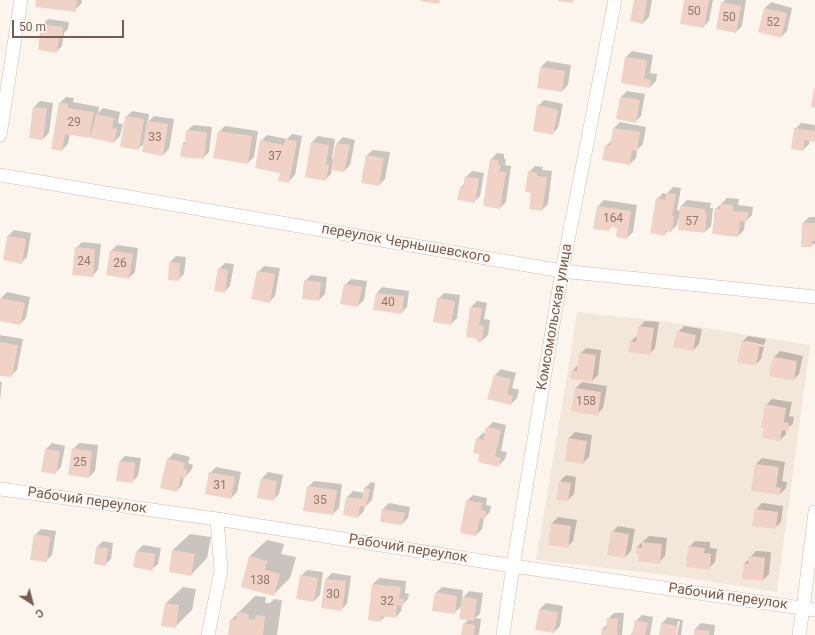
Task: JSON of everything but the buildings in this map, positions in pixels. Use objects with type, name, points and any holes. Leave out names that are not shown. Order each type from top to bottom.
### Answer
[{"type":"street","points":[[0,135],[21,0]]},
{"type":"street","name":"Комсомольская улица","points":[[503,635],[562,270],[615,0]]},
{"type":"street","name":"переулок Чернышевского","points":[[0,175],[562,270],[815,297]]},
{"type":"street","name":"Рабочий переулок","points":[[0,489],[217,519],[513,566],[809,609]]},
{"type":"street","points":[[799,635],[809,609],[815,512]]},
{"type":"street","points":[[208,635],[221,570],[217,519]]},
{"type":"shaded area","points":[[577,312],[669,322],[810,345],[777,592],[675,576],[536,560]]}]
